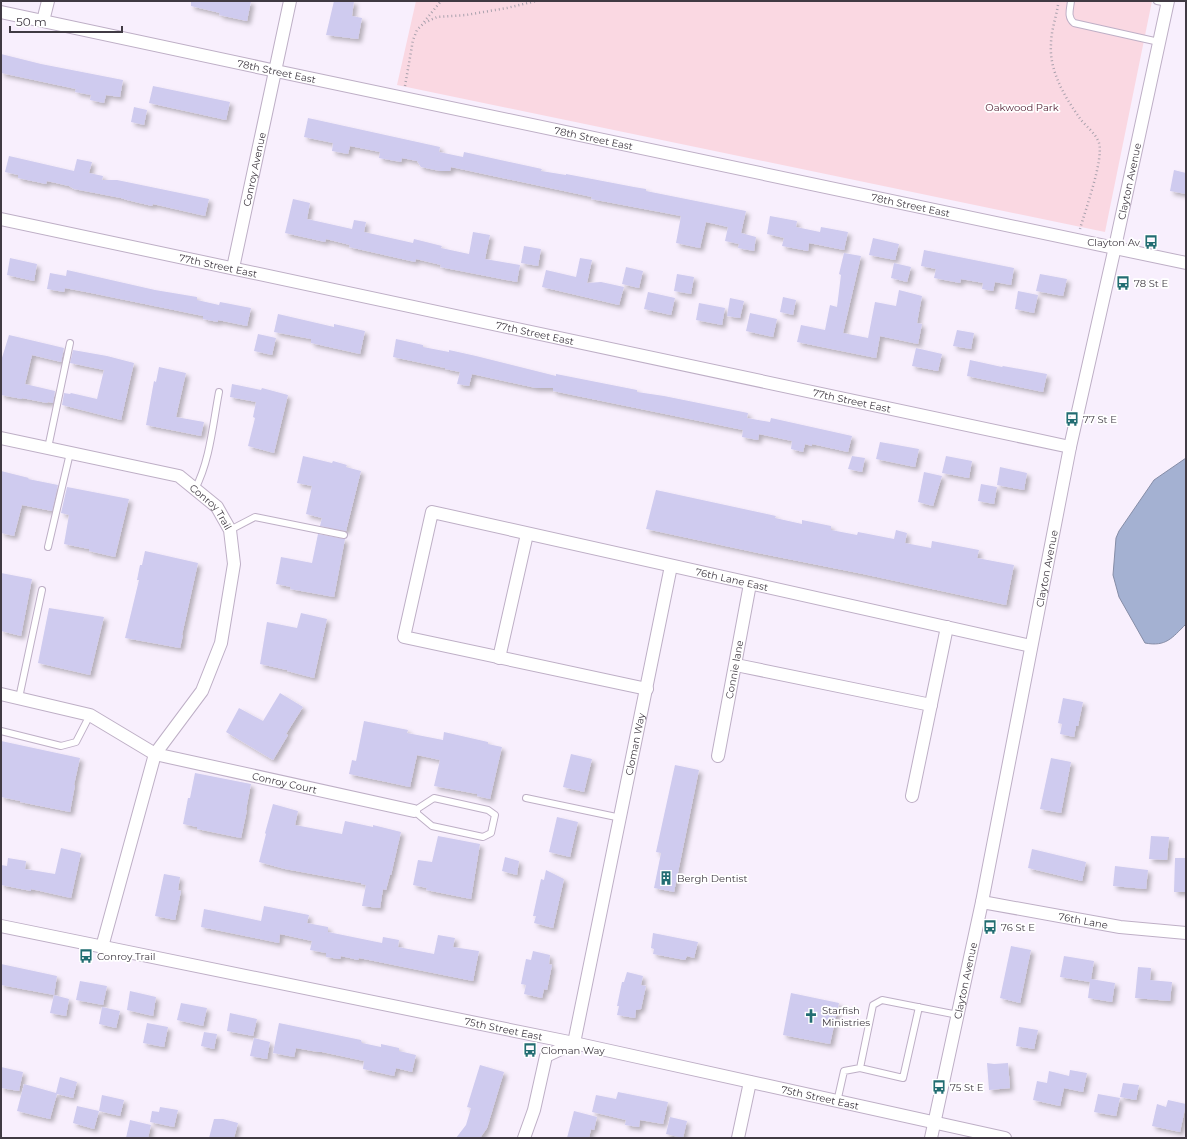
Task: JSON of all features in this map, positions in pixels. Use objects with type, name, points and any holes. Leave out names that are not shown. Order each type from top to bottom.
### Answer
[{"type":"street","points":[[44,21],[48,1]]},
{"type":"street","name":"Conroy Avenue","points":[[233,268],[290,1]]},
{"type":"street","name":"Clayton Avenue","points":[[932,1138],[982,902],[1070,447],[1159,42],[1164,2]]},
{"type":"street","name":"78th Street East","points":[[1,12],[1186,263]]},
{"type":"street","name":"77th Street East","points":[[1,219],[1070,447]]},
{"type":"street","name":"Conroy Trail","points":[[1,438],[179,476],[217,507],[230,530],[234,564],[221,643],[202,691],[155,754],[102,947]]},
{"type":"street","name":"76th Lane East","points":[[499,658],[404,637],[432,512],[1031,646]]},
{"type":"street","points":[[526,534],[499,658],[647,689]]},
{"type":"street","name":"Cloman Way","points":[[574,1043],[671,566]]},
{"type":"street","name":"Connie lane","points":[[718,756],[750,584]]},
{"type":"street","points":[[912,796],[947,627]]},
{"type":"street","points":[[736,665],[931,705]]},
{"type":"street","points":[[1,694],[90,715],[155,754]]},
{"type":"street","name":"Conroy Court","points":[[155,754],[414,811]]},
{"type":"street","name":"76th Lane","points":[[982,902],[1120,927],[1186,933]]},
{"type":"street","name":"75th Street East","points":[[1,926],[574,1043],[1005,1138]]},
{"type":"street","points":[[524,1138],[534,1110],[546,1056],[574,1043]]},
{"type":"street","points":[[738,1138],[750,1082]]},
{"type":"lane","points":[[1071,1],[1069,14],[1070,20],[1074,23],[1159,42]]},
{"type":"lane","points":[[48,448],[70,343]]},
{"type":"lane","points":[[195,489],[201,478],[205,465],[219,392]]},
{"type":"lane","points":[[48,547],[70,453]]},
{"type":"lane","points":[[230,530],[255,517],[344,535]]},
{"type":"lane","points":[[19,698],[42,590]]},
{"type":"lane","points":[[1,730],[61,746],[76,742],[90,715]]},
{"type":"lane","points":[[434,798],[488,810],[495,815],[491,833],[483,837],[432,826],[414,811],[434,798]]},
{"type":"lane","points":[[526,798],[620,818]]},
{"type":"lane","points":[[860,1068],[873,1005],[882,1000],[958,1015]]},
{"type":"lane","points":[[838,1102],[844,1071],[860,1068],[903,1078],[919,1007]]},
{"type":"path","points":[[403,98],[413,40],[417,30],[441,1]]},
{"type":"path","points":[[424,23],[437,17],[466,15],[536,1]]},
{"type":"path","points":[[1059,1],[1051,43],[1053,66],[1059,83],[1069,102],[1079,118],[1096,137],[1100,144],[1100,158],[1078,239]]},
{"type":"green space","name":"Oakwood Park","points":[[416,1],[1152,1],[1105,232],[397,85]]},
{"type":"water","points":[[1186,458],[1186,624],[1164,642],[1158,644],[1145,643],[1119,597],[1113,575],[1116,538],[1119,531],[1154,480]]},
{"type":"building","points":[[191,1],[251,1],[247,21],[219,15],[220,13],[191,6]]},
{"type":"building","points":[[334,1],[354,1],[352,16],[362,18],[358,39],[326,35]]},
{"type":"building","points":[[1,54],[41,64],[123,80],[120,97],[106,95],[104,103],[90,100],[91,95],[75,92],[76,89],[1,73]]},
{"type":"building","points":[[153,86],[230,102],[226,120],[149,103]]},
{"type":"building","points":[[134,107],[147,110],[144,125],[131,122]]},
{"type":"building","points":[[308,118],[440,147],[439,152],[463,157],[464,152],[542,169],[541,171],[566,174],[646,189],[646,191],[746,211],[741,233],[756,237],[754,251],[738,248],[739,244],[725,241],[728,227],[706,222],[700,248],[676,243],[681,216],[591,199],[592,197],[451,167],[450,171],[440,171],[421,167],[417,161],[402,158],[401,162],[379,158],[380,152],[350,146],[348,154],[332,151],[333,143],[304,137]]},
{"type":"building","points":[[9,156],[74,171],[77,159],[92,162],[89,173],[103,176],[102,180],[117,180],[209,199],[205,216],[153,204],[152,206],[121,198],[74,189],[69,186],[47,181],[46,184],[18,178],[18,175],[5,172]]},
{"type":"building","points":[[1174,170],[1186,173],[1186,194],[1170,191]]},
{"type":"building","points":[[293,199],[310,203],[307,219],[352,229],[354,220],[366,222],[364,232],[413,243],[414,239],[442,246],[441,248],[469,254],[473,232],[490,235],[485,259],[520,265],[517,282],[440,267],[441,265],[416,259],[415,262],[349,247],[350,245],[326,239],[325,242],[285,233]]},
{"type":"building","points":[[770,216],[797,221],[796,227],[820,232],[821,227],[848,232],[844,250],[809,243],[808,251],[782,246],[784,238],[767,234]]},
{"type":"building","points":[[873,238],[899,244],[895,260],[869,255]]},
{"type":"building","points":[[524,246],[541,249],[538,266],[521,263]]},
{"type":"building","points":[[924,250],[1014,268],[1011,285],[995,282],[993,291],[982,289],[983,283],[961,279],[960,283],[934,278],[936,269],[921,266]]},
{"type":"building","points":[[844,253],[861,256],[843,333],[868,338],[875,302],[896,306],[899,290],[922,296],[917,323],[922,324],[918,344],[880,336],[876,358],[797,342],[801,325],[825,330],[830,305],[837,307],[841,275],[839,274]]},
{"type":"building","points":[[10,258],[37,264],[34,281],[7,275]]},
{"type":"building","points":[[580,258],[592,260],[587,283],[601,282],[624,287],[619,305],[542,287],[546,270],[576,277]]},
{"type":"building","points":[[894,263],[911,267],[907,282],[891,278]]},
{"type":"building","points":[[626,267],[643,271],[639,288],[622,284]]},
{"type":"building","points":[[67,270],[155,290],[197,297],[197,300],[219,305],[220,302],[251,308],[247,326],[218,320],[218,322],[203,319],[203,316],[65,288],[64,292],[47,289],[50,273],[66,276]]},
{"type":"building","points":[[677,274],[694,277],[691,294],[674,291]]},
{"type":"building","points":[[1040,274],[1067,279],[1063,296],[1036,291]]},
{"type":"building","points":[[1018,291],[1038,295],[1034,313],[1015,309]]},
{"type":"building","points":[[648,292],[675,298],[671,315],[644,309]]},
{"type":"building","points":[[783,297],[796,300],[793,315],[780,312]]},
{"type":"building","points":[[730,298],[744,301],[740,318],[727,316]]},
{"type":"building","points":[[699,303],[725,308],[722,325],[696,320]]},
{"type":"building","points":[[750,313],[777,319],[773,337],[746,331]]},
{"type":"building","points":[[278,314],[334,327],[334,324],[365,331],[360,354],[311,343],[311,339],[274,332]]},
{"type":"building","points":[[957,330],[974,333],[971,349],[953,346]]},
{"type":"building","points":[[258,334],[276,338],[272,355],[254,351]]},
{"type":"building","points":[[9,335],[64,348],[61,362],[32,355],[25,384],[55,391],[53,403],[1,395],[1,361]]},
{"type":"building","points":[[396,339],[423,345],[423,347],[449,352],[449,350],[556,376],[556,374],[637,390],[637,392],[748,413],[747,418],[770,422],[771,418],[852,436],[848,452],[812,444],[812,446],[805,444],[803,452],[791,449],[792,441],[759,434],[758,440],[742,437],[743,430],[553,391],[553,388],[536,388],[472,374],[469,386],[457,384],[460,372],[393,357]]},
{"type":"building","points":[[916,348],[942,354],[938,371],[912,366]]},
{"type":"building","points":[[73,350],[107,356],[134,363],[121,420],[62,405],[64,393],[71,393],[97,399],[104,370],[70,363]]},
{"type":"building","points":[[970,360],[1047,374],[1043,392],[967,376]]},
{"type":"building","points":[[159,367],[186,373],[176,417],[204,422],[201,436],[146,425],[154,381],[156,382]]},
{"type":"building","points":[[232,384],[261,390],[262,388],[288,395],[274,453],[248,446],[255,418],[253,417],[256,402],[230,397]]},
{"type":"building","points":[[880,442],[919,449],[915,467],[876,459]]},
{"type":"building","points":[[303,456],[332,463],[333,461],[347,465],[346,467],[361,471],[346,531],[320,526],[322,518],[306,514],[312,486],[297,483]]},
{"type":"building","points":[[852,456],[865,458],[862,472],[848,469]]},
{"type":"building","points":[[946,456],[972,461],[969,478],[942,473]]},
{"type":"building","points":[[1000,467],[1027,473],[1024,490],[997,485]]},
{"type":"building","points":[[1,471],[29,478],[28,479],[58,485],[52,511],[22,505],[14,536],[1,533]]},
{"type":"building","points":[[924,472],[942,476],[933,506],[918,502]]},
{"type":"building","points":[[981,484],[997,487],[994,504],[978,501]]},
{"type":"building","points":[[67,487],[129,499],[115,557],[89,551],[89,549],[64,544],[69,515],[61,513]]},
{"type":"building","points":[[656,490],[776,516],[775,518],[802,524],[802,520],[831,526],[831,530],[857,535],[858,532],[894,539],[896,530],[907,533],[905,543],[931,548],[932,541],[979,550],[977,558],[1014,565],[1006,605],[646,529]]},
{"type":"building","points":[[318,534],[345,539],[334,597],[290,589],[291,587],[276,584],[281,557],[312,563]]},
{"type":"building","points":[[145,551],[198,563],[180,648],[125,638],[139,580],[137,580],[140,565],[142,565]]},
{"type":"building","points":[[1,573],[32,579],[21,636],[1,631]]},
{"type":"building","points":[[49,608],[104,617],[90,675],[38,663]]},
{"type":"building","points":[[301,613],[327,619],[314,678],[260,664],[267,622],[297,628]]},
{"type":"building","points":[[280,693],[303,707],[286,734],[288,735],[273,760],[226,732],[239,708],[263,721]]},
{"type":"building","points":[[1063,698],[1083,702],[1074,737],[1060,734],[1062,724],[1058,723]]},
{"type":"building","points":[[364,721],[408,730],[407,733],[443,740],[444,732],[488,742],[488,744],[502,747],[490,799],[477,796],[477,794],[434,786],[440,760],[417,755],[410,787],[349,774],[352,760],[356,761]]},
{"type":"building","points":[[1,741],[80,758],[70,812],[1,797]]},
{"type":"building","points":[[571,754],[592,759],[584,792],[563,787]]},
{"type":"building","points":[[1051,758],[1071,762],[1061,813],[1040,809]]},
{"type":"building","points":[[675,765],[699,770],[674,892],[654,888],[661,853],[656,852]]},
{"type":"building","points":[[195,773],[251,784],[241,838],[197,829],[197,827],[183,824]]},
{"type":"building","points":[[273,804],[298,811],[295,825],[342,834],[345,821],[373,827],[373,825],[401,832],[391,875],[386,890],[383,889],[380,908],[362,906],[366,885],[361,883],[285,869],[259,862]]},
{"type":"building","points":[[557,817],[578,822],[570,857],[549,852]]},
{"type":"building","points":[[438,836],[480,844],[471,899],[426,890],[427,888],[413,885],[418,860],[432,862]]},
{"type":"building","points":[[1151,836],[1169,837],[1167,860],[1149,859]]},
{"type":"building","points":[[61,848],[81,853],[71,898],[31,889],[31,891],[1,885],[1,865],[7,866],[8,858],[26,861],[25,869],[55,874]]},
{"type":"building","points":[[1032,849],[1086,862],[1082,881],[1028,868]]},
{"type":"building","points":[[505,857],[519,861],[517,875],[502,871]]},
{"type":"building","points":[[1175,858],[1186,858],[1186,892],[1174,892]]},
{"type":"building","points":[[1115,866],[1148,870],[1146,889],[1113,886]]},
{"type":"building","points":[[546,870],[564,879],[553,928],[534,923],[536,916],[533,916],[541,879],[544,880]]},
{"type":"building","points":[[164,874],[180,877],[178,890],[181,891],[175,920],[155,916]]},
{"type":"building","points":[[264,906],[309,915],[307,923],[328,927],[328,932],[382,943],[383,937],[399,940],[398,947],[434,954],[438,935],[455,938],[453,947],[479,951],[473,981],[359,958],[358,960],[341,956],[340,959],[326,957],[326,953],[310,950],[312,941],[280,934],[279,943],[201,927],[204,909],[261,921]]},
{"type":"building","points":[[653,933],[698,942],[694,958],[687,956],[685,960],[653,954],[654,949],[651,948]]},
{"type":"building","points":[[1011,946],[1031,950],[1020,1003],[1000,998]]},
{"type":"building","points":[[533,951],[550,955],[549,964],[552,965],[547,990],[544,989],[542,998],[524,994],[526,985],[521,984],[526,959],[531,960]]},
{"type":"building","points":[[1064,956],[1094,961],[1091,979],[1115,983],[1112,1002],[1088,998],[1090,982],[1060,977]]},
{"type":"building","points":[[1,964],[57,976],[54,995],[1,985]]},
{"type":"building","points":[[1138,967],[1151,968],[1150,980],[1172,982],[1170,1001],[1135,998]]},
{"type":"building","points":[[627,972],[643,976],[641,985],[646,986],[641,1009],[636,1010],[635,1018],[617,1015],[619,1006],[617,1006],[622,982],[624,982]]},
{"type":"building","points":[[80,981],[107,986],[103,1005],[76,1000]]},
{"type":"building","points":[[130,991],[156,997],[153,1016],[127,1010]]},
{"type":"building","name":"Starfish Ministries","points":[[791,993],[839,1003],[830,1044],[783,1035]]},
{"type":"building","points":[[54,995],[69,999],[66,1016],[50,1013]]},
{"type":"building","points":[[181,1003],[207,1008],[203,1026],[177,1020]]},
{"type":"building","points":[[102,1007],[120,1011],[116,1028],[99,1024]]},
{"type":"building","points":[[230,1013],[257,1019],[253,1036],[227,1031]]},
{"type":"building","points":[[147,1023],[168,1027],[164,1047],[143,1043]]},
{"type":"building","points":[[279,1023],[361,1040],[362,1043],[381,1047],[381,1044],[399,1048],[399,1051],[416,1055],[412,1072],[396,1068],[394,1076],[363,1069],[364,1061],[296,1048],[294,1057],[273,1053]]},
{"type":"building","points":[[1019,1027],[1038,1030],[1034,1049],[1016,1046]]},
{"type":"building","points":[[204,1032],[217,1034],[214,1049],[201,1046]]},
{"type":"building","points":[[254,1038],[270,1042],[267,1059],[250,1056]]},
{"type":"building","points":[[987,1063],[1008,1063],[1010,1088],[989,1090]]},
{"type":"building","points":[[480,1065],[504,1072],[487,1128],[480,1138],[456,1138],[466,1125],[471,1108],[467,1107]]},
{"type":"building","points":[[1,1067],[23,1072],[19,1091],[1,1088]]},
{"type":"building","points":[[1070,1070],[1087,1073],[1083,1092],[1064,1088],[1060,1106],[1033,1100],[1037,1081],[1047,1083],[1049,1071],[1069,1076]]},
{"type":"building","points":[[60,1077],[77,1082],[73,1098],[57,1094],[50,1119],[17,1111],[24,1084],[56,1093]]},
{"type":"building","points":[[1123,1083],[1139,1085],[1136,1100],[1120,1097]]},
{"type":"building","points":[[618,1092],[668,1102],[663,1124],[640,1120],[639,1127],[625,1125],[626,1120],[592,1112],[596,1095],[616,1099]]},
{"type":"building","points":[[1098,1094],[1120,1098],[1116,1116],[1094,1112]]},
{"type":"building","points":[[102,1095],[124,1100],[120,1116],[99,1111]]},
{"type":"building","points":[[1168,1100],[1186,1104],[1180,1132],[1152,1126],[1157,1104],[1166,1107]]},
{"type":"building","points":[[77,1106],[99,1111],[94,1129],[73,1123]]},
{"type":"building","points":[[160,1107],[178,1110],[174,1127],[150,1122],[152,1111],[159,1112]]},
{"type":"building","points":[[574,1111],[597,1117],[594,1130],[591,1129],[589,1138],[567,1138]]},
{"type":"building","points":[[670,1117],[687,1121],[683,1138],[666,1134]]},
{"type":"building","points":[[214,1119],[223,1119],[238,1123],[234,1138],[209,1138]]},
{"type":"building","points":[[130,1120],[151,1125],[148,1138],[126,1138]]},
{"type":"place","name":"Clayton Av","points":[[1151,242]]},
{"type":"place","name":"78 St E","points":[[1123,283]]},
{"type":"place","name":"77 St E","points":[[1072,419]]},
{"type":"place","name":"Bergh Dentist","points":[[666,878]]},
{"type":"place","name":"76 St E","points":[[990,927]]},
{"type":"place","name":"Conroy Trail","points":[[86,956]]},
{"type":"place","name":"Starfish Ministries","points":[[811,1016]]},
{"type":"place","name":"Cloman Way","points":[[530,1050]]},
{"type":"place","name":"75 St E","points":[[939,1087]]}]
